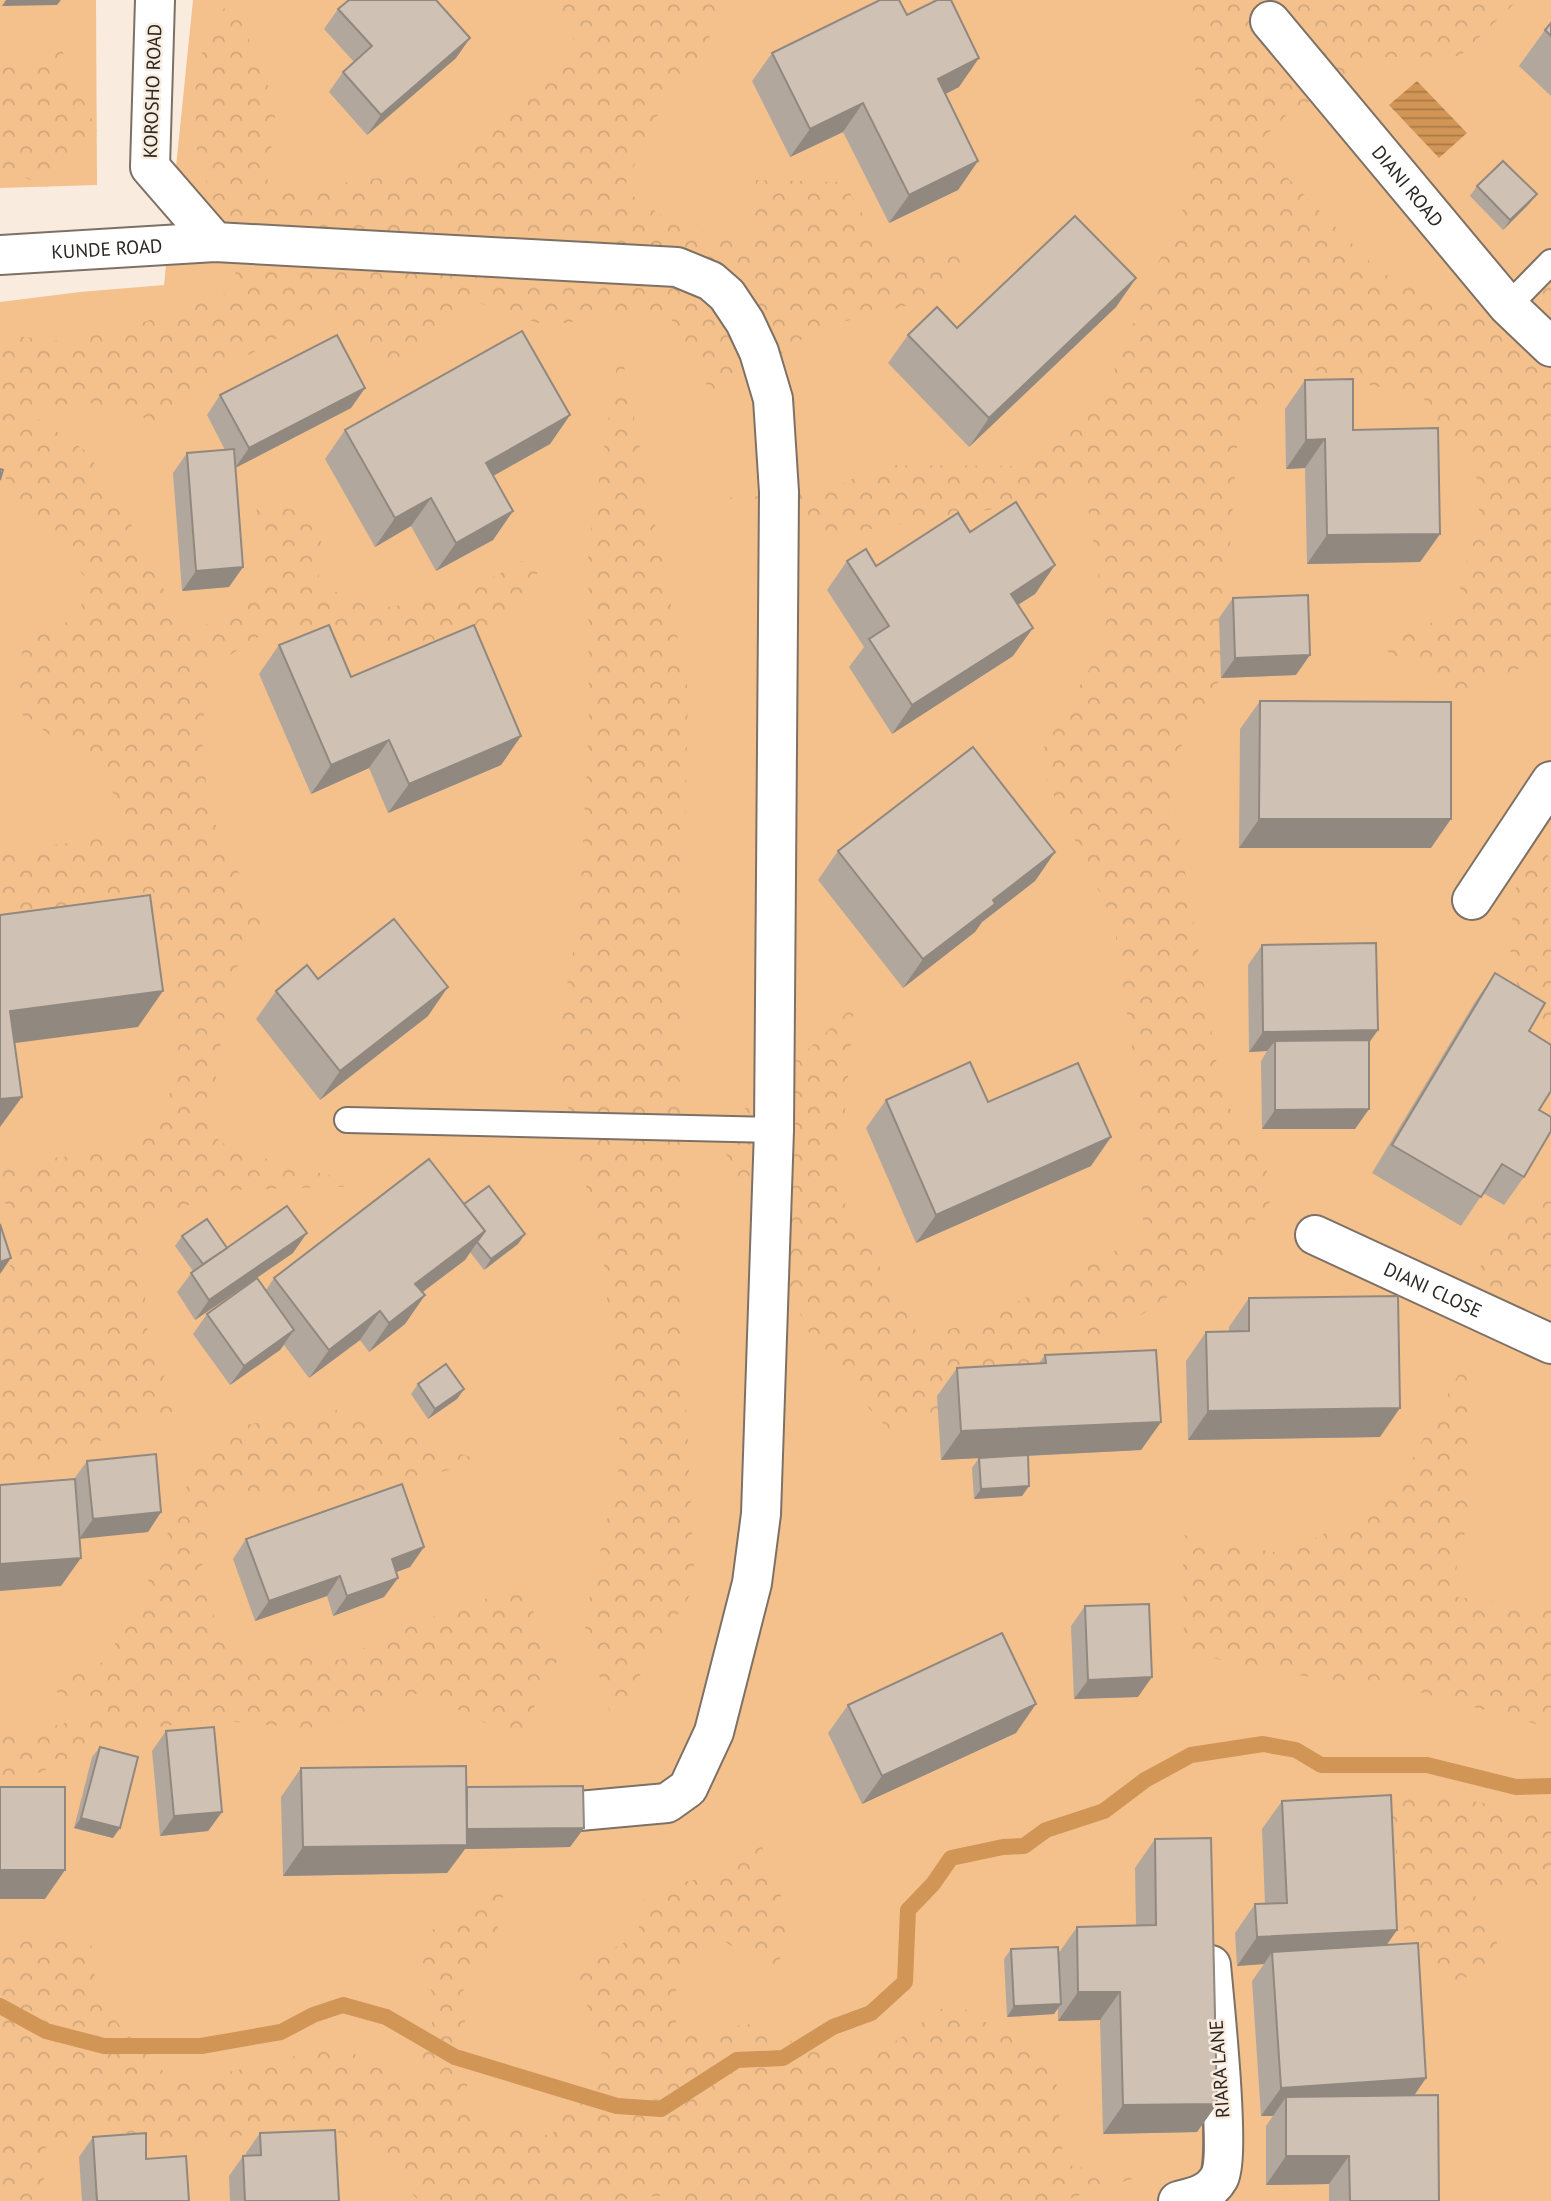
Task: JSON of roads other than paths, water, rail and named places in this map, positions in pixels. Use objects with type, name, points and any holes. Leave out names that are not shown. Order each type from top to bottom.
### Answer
[{"type":"street","name":"KOROSHO ROAD","points":[[155,0],[150,167],[215,242]]},
{"type":"street","name":"DIANI ROAD","points":[[1274,10],[1508,306],[1551,347]]},
{"type":"street","name":"KUNDE ROAD","points":[[0,255],[215,242],[677,267],[711,281],[727,295],[745,322],[759,352],[773,399],[779,492],[774,1130],[761,1514],[752,1583],[714,1732],[688,1788],[667,1803],[579,1811]]},
{"type":"street","points":[[1472,900],[1551,781]]},
{"type":"street","name":"DIANI CLOSE","points":[[1315,1234],[1551,1344]]},
{"type":"street","name":"RIARA LANE","points":[[1178,2201],[1202,2195],[1221,2175],[1223,2131],[1208,1924]]},
{"type":"lane","points":[[1508,306],[1551,262]]},
{"type":"lane","points":[[347,1120],[774,1130]]},
{"type":"waterway","points":[[0,2006],[46,2031],[104,2046],[201,2046],[281,2032],[313,2015],[343,2005],[386,2017],[455,2057],[617,2106],[661,2109],[737,2060],[783,2058],[833,2027],[871,2013],[905,1982],[908,1910],[933,1884],[951,1858],[1003,1847],[1024,1846],[1046,1830],[1104,1811],[1145,1780],[1191,1755],[1263,1744],[1296,1750],[1321,1765],[1427,1765],[1516,1787],[1551,1786]]}]
